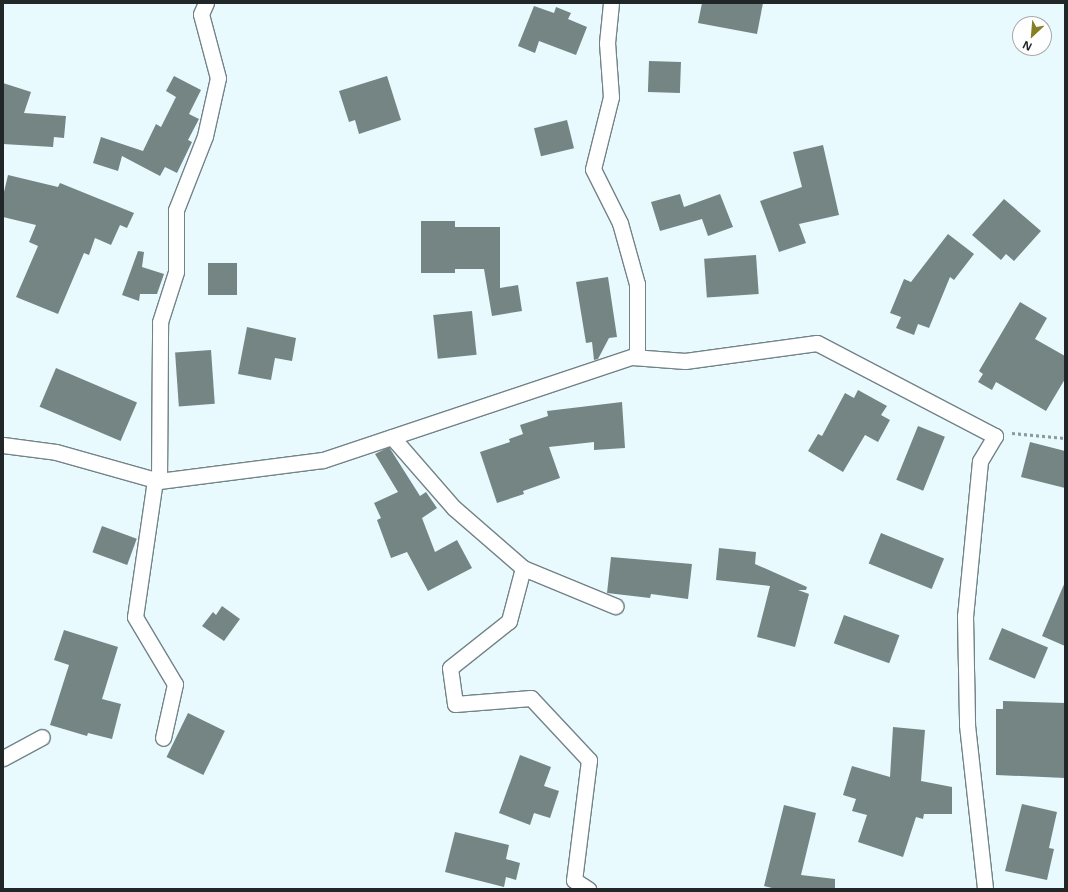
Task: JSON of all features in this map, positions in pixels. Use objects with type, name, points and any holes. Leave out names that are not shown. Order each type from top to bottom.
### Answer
[{"type":"street","points":[[163,738],[175,684],[135,617],[157,480],[160,322],[176,272],[176,210],[206,136],[218,78],[201,14],[206,3]]},
{"type":"street","points":[[3,445],[56,452],[157,480],[323,460],[637,355],[637,284],[620,223],[593,169],[611,97],[607,43],[611,3]]},
{"type":"street","points":[[632,357],[685,361],[817,343],[995,436],[980,461],[964,616],[967,725],[985,889]]},
{"type":"street","points":[[392,437],[454,508],[523,568],[615,606]]},
{"type":"street","points":[[523,568],[509,621],[450,668],[455,704],[531,698],[590,760],[574,880],[588,889]]},
{"type":"street","points":[[3,758],[42,737]]},
{"type":"path","points":[[995,436],[1020,432],[1065,438]]},
{"type":"building","points":[[702,3],[763,3],[757,34],[698,23]]},
{"type":"building","points":[[534,6],[554,13],[556,7],[571,13],[568,19],[587,27],[576,55],[539,41],[535,53],[518,46]]},
{"type":"building","points":[[649,61],[681,62],[680,93],[648,92]]},
{"type":"building","points":[[174,76],[201,90],[189,114],[199,119],[188,140],[192,142],[177,173],[165,167],[160,176],[122,156],[118,171],[93,163],[101,137],[143,151],[156,124],[161,127],[176,97],[166,91]]},
{"type":"building","points":[[387,76],[401,120],[359,134],[355,120],[349,122],[339,91]]},
{"type":"building","points":[[3,83],[31,92],[24,113],[66,116],[64,138],[54,137],[53,147],[3,144]]},
{"type":"building","points":[[567,120],[574,148],[541,156],[534,128]]},
{"type":"building","points":[[823,145],[839,215],[799,224],[806,243],[779,252],[760,201],[802,187],[793,152]]},
{"type":"building","points":[[8,175],[58,187],[60,183],[134,213],[127,228],[120,225],[111,245],[95,238],[89,255],[84,253],[58,314],[16,297],[38,246],[29,242],[36,225],[3,217],[3,196]]},
{"type":"building","points":[[680,194],[684,207],[720,194],[733,227],[708,236],[702,219],[660,231],[651,202]]},
{"type":"building","points":[[1004,199],[1041,231],[1014,261],[1006,254],[1001,260],[972,235]]},
{"type":"building","points":[[421,221],[455,221],[455,227],[500,227],[500,288],[518,285],[522,311],[492,316],[484,269],[455,269],[455,273],[421,273]]},
{"type":"building","points":[[948,234],[974,254],[954,280],[950,277],[929,328],[918,324],[914,335],[896,328],[901,317],[890,313],[904,279],[911,282]]},
{"type":"building","points":[[138,251],[144,252],[142,267],[164,274],[157,294],[140,294],[139,301],[122,295]]},
{"type":"building","points":[[756,255],[759,294],[707,298],[704,259]]},
{"type":"building","points":[[208,263],[237,263],[237,295],[208,295]]},
{"type":"building","points":[[608,277],[617,337],[609,338],[598,359],[594,360],[592,342],[586,343],[576,282]]},
{"type":"building","points":[[1020,302],[1047,318],[1035,339],[1065,356],[1065,379],[1046,411],[996,382],[992,390],[978,382],[983,374],[979,371]]},
{"type":"building","points":[[472,311],[477,355],[438,359],[433,315]]},
{"type":"building","points":[[247,327],[296,338],[292,361],[275,358],[271,380],[238,374]]},
{"type":"building","points":[[211,350],[215,404],[179,406],[175,353]]},
{"type":"building","points":[[56,368],[137,402],[121,441],[40,407]]},
{"type":"building","points":[[858,390],[887,406],[881,415],[890,420],[878,442],[865,435],[843,472],[808,451],[818,434],[822,436],[845,393],[854,398]]},
{"type":"building","points":[[622,402],[625,448],[594,450],[594,442],[549,447],[560,478],[523,491],[524,494],[497,503],[480,452],[510,442],[509,439],[523,434],[520,425],[548,416],[547,411]]},
{"type":"building","points":[[918,426],[945,437],[923,491],[896,480]]},
{"type":"building","points":[[1030,442],[1065,451],[1065,488],[1021,477]]},
{"type":"building","points":[[389,447],[420,496],[426,492],[437,508],[422,518],[435,552],[457,540],[472,568],[428,591],[407,552],[391,558],[377,520],[381,518],[374,503],[398,492],[375,454]]},
{"type":"building","points":[[102,526],[137,539],[127,565],[92,552]]},
{"type":"building","points":[[881,533],[944,558],[932,589],[869,564]]},
{"type":"building","points":[[719,548],[756,552],[755,564],[807,587],[806,590],[798,590],[809,594],[795,647],[757,637],[770,586],[716,580]]},
{"type":"building","points":[[611,557],[692,564],[688,599],[651,594],[650,598],[607,593]]},
{"type":"building","points":[[1065,582],[1065,646],[1042,636]]},
{"type":"building","points":[[222,606],[240,619],[224,641],[202,626],[213,612],[216,615]]},
{"type":"building","points":[[844,615],[899,635],[889,663],[834,643]]},
{"type":"building","points":[[1002,628],[1048,648],[1035,679],[989,659]]},
{"type":"building","points":[[64,630],[118,647],[102,699],[121,704],[112,739],[88,733],[87,736],[50,725],[69,665],[54,660]]},
{"type":"building","points":[[1003,701],[1065,703],[1065,778],[996,775],[996,709],[1003,709]]},
{"type":"building","points":[[188,713],[225,731],[203,775],[167,757]]},
{"type":"building","points":[[893,727],[925,730],[921,781],[952,787],[952,814],[924,814],[923,819],[916,817],[903,857],[858,842],[867,815],[852,811],[856,799],[843,795],[852,766],[890,777]]},
{"type":"building","points":[[520,755],[551,767],[544,786],[559,791],[550,818],[534,813],[530,825],[499,813]]},
{"type":"building","points":[[1022,804],[1057,812],[1049,848],[1054,849],[1047,880],[1005,871]]},
{"type":"building","points":[[784,805],[816,813],[801,875],[835,879],[835,889],[776,889],[764,886]]},
{"type":"building","points":[[455,832],[509,845],[506,859],[520,863],[516,880],[506,877],[504,887],[445,872]]}]
